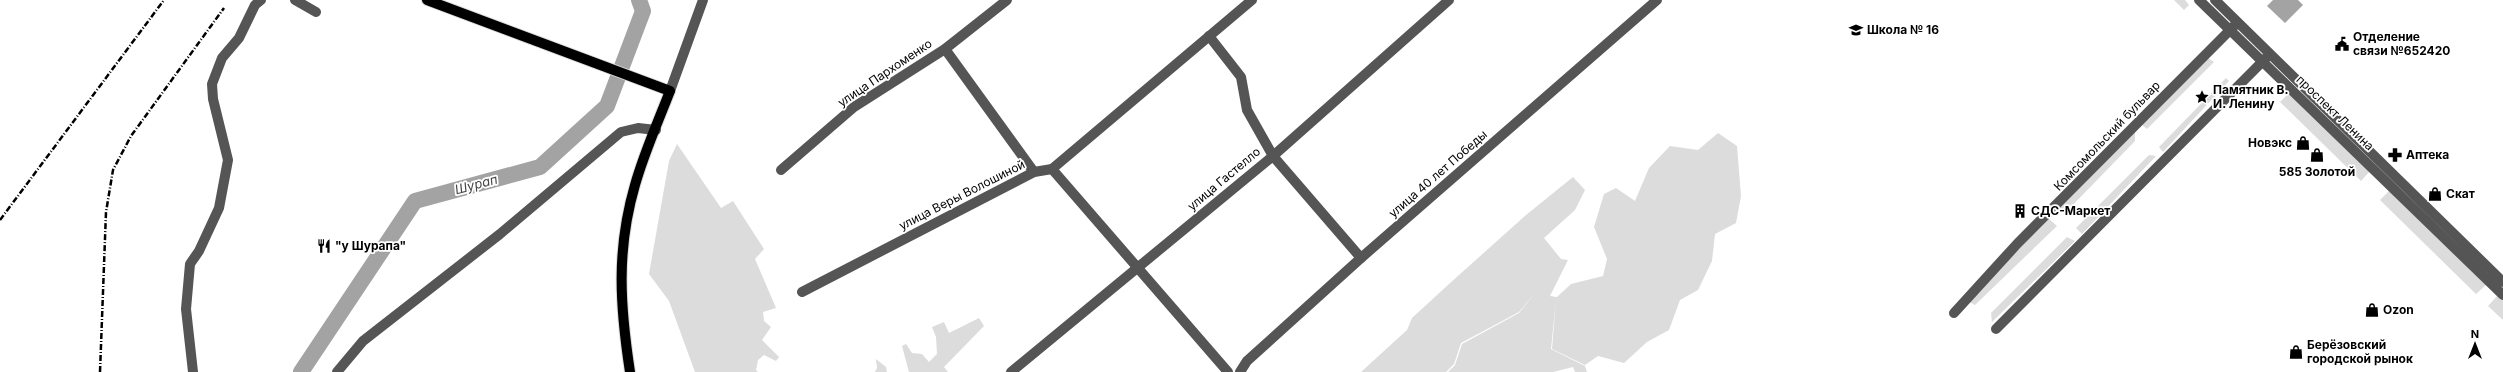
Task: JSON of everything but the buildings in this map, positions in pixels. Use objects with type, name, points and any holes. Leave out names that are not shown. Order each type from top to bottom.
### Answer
[{"type":"main road","points":[[427,0],[670,91],[635,185],[620,266],[622,305],[630,372]]},
{"type":"street","points":[[193,372],[186,309],[190,264],[199,251],[219,208],[227,178],[228,160],[213,99],[212,84],[222,58],[239,38],[255,5],[261,0]]},
{"type":"street","points":[[295,0],[316,12]]},
{"type":"street","points":[[670,91],[703,0]]},
{"type":"street","name":"улица Пархоменко","points":[[781,170],[854,106],[944,49],[1007,0]]},
{"type":"street","points":[[1228,372],[1052,169],[1252,0]]},
{"type":"street","name":"улица Гастелло","points":[[1011,372],[1138,269],[1273,156],[1449,0]]},
{"type":"street","name":"улица 40 лет Победы","points":[[1240,372],[1253,356],[1361,258],[1657,0]]},
{"type":"street","name":"проспект Ленина","points":[[2200,0],[2233,26],[2266,58],[2383,172],[2503,295]]},
{"type":"street","name":"проспект Ленина","points":[[2215,0],[2233,26]]},
{"type":"street","name":"Комсомольский бульвар","points":[[1954,313],[2017,244],[2233,26]]},
{"type":"street","points":[[1209,36],[1241,77],[1247,110],[1273,156],[1361,258]]},
{"type":"street","points":[[944,49],[1034,172]]},
{"type":"street","points":[[1996,329],[2266,58]]},
{"type":"street","points":[[337,372],[363,341],[500,234],[621,132],[638,128],[656,130]]},
{"type":"street","name":"улица Веры Волошиной","points":[[802,292],[1034,172],[1052,169]]},
{"type":"street","name":"проспект Ленина","points":[[2383,172],[2503,282]]},
{"type":"shaded area","points":[[2174,0],[2185,0],[2189,5],[2184,10]]},
{"type":"shaded area","points":[[2273,0],[2298,0],[2303,5],[2285,23],[2267,6]]},
{"type":"shaded area","points":[[2208,58],[2214,62],[2147,129],[2142,125]]},
{"type":"shaded area","points":[[2226,78],[2229,81],[2163,152],[2159,147]]},
{"type":"shaded area","points":[[2289,93],[2370,171],[2361,181],[2280,102]]},
{"type":"shaded area","points":[[2135,129],[2135,141],[2064,214],[2057,208]]},
{"type":"shaded area","points":[[1718,133],[1737,146],[1741,196],[1736,223],[1715,234],[1712,261],[1698,290],[1680,300],[1669,330],[1647,342],[1624,363],[1598,356],[1585,365],[1552,349],[1556,300],[1551,349],[1585,366],[1587,372],[1575,372],[1573,367],[1553,372],[1448,372],[1455,365],[1462,344],[1519,313],[1536,292],[1519,312],[1461,343],[1454,364],[1446,372],[1361,372],[1407,330],[1412,318],[1526,215],[1573,177],[1585,190],[1575,210],[1544,238],[1561,259],[1568,260],[1550,296],[1557,297],[1571,284],[1603,276],[1607,259],[1594,227],[1604,194],[1616,188],[1635,201],[1649,168],[1670,146],[1698,150]]},
{"type":"shaded area","points":[[677,144],[721,208],[733,201],[764,249],[755,259],[776,308],[763,312],[764,321],[771,327],[762,340],[779,357],[776,361],[764,355],[758,360],[756,370],[758,372],[695,372],[669,301],[649,274],[669,161]]},
{"type":"shaded area","points":[[2149,155],[2156,156],[2082,234],[2076,228]]},
{"type":"shaded area","points":[[2390,190],[2487,284],[2476,294],[2380,200]]},
{"type":"shaded area","points":[[2049,219],[2057,226],[1975,305],[1967,301]]},
{"type":"shaded area","points":[[2067,237],[2075,241],[1992,322],[1991,313]]},
{"type":"shaded area","points":[[2498,295],[2503,300],[2503,320],[2488,306]]},
{"type":"shaded area","points":[[979,318],[984,326],[944,367],[948,372],[909,372],[902,346],[906,344],[912,353],[922,354],[929,362],[937,354],[936,337],[932,327],[944,322],[949,333]]},
{"type":"shaded area","points":[[876,359],[886,367],[887,372],[875,372],[877,368]]},
{"type":"waterway","name":"Шурап","points":[[301,372],[415,201],[540,167],[607,106],[643,11],[639,0]]},
{"type":"railway","points":[[0,220],[164,0]]},
{"type":"railway","points":[[100,372],[106,212],[113,170],[131,136],[224,8]]},
{"type":"place","name":"Школа № 16","points":[[1856,30]]},
{"type":"place","name":"Отделение связи №652420","points":[[2342,44]]},
{"type":"place","name":"Памятник В. И. Ленину","points":[[2202,97]]},
{"type":"place","name":"Новэкс","points":[[2303,143]]},
{"type":"place","name":"585 Золотой","points":[[2317,155]]},
{"type":"place","name":"Аптека","points":[[2395,155]]},
{"type":"place","name":"Скат","points":[[2435,194]]},
{"type":"place","name":"СДС-Маркет","points":[[2020,211]]},
{"type":"place","name":"\"у Шурапа\"","points":[[324,246]]},
{"type":"place","name":"Ozon","points":[[2372,310]]},
{"type":"place","name":"Берёзовский городской рынок","points":[[2296,352]]}]
